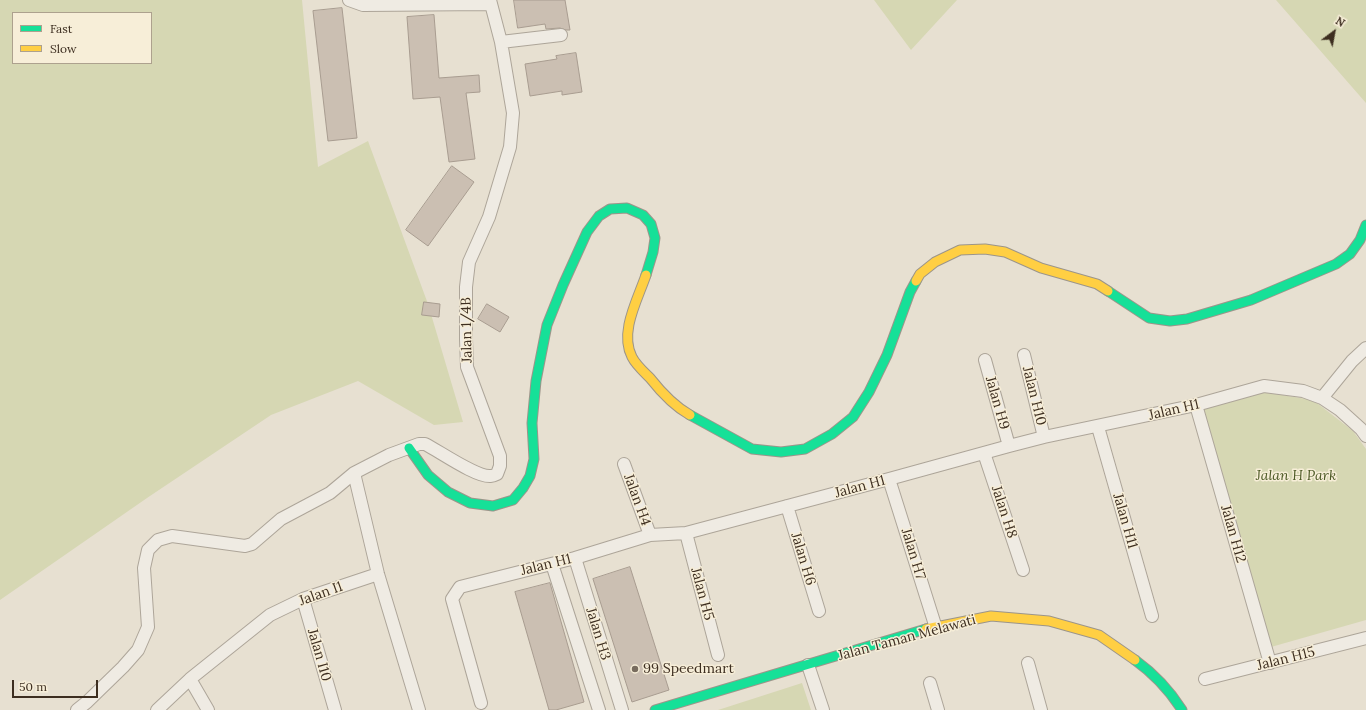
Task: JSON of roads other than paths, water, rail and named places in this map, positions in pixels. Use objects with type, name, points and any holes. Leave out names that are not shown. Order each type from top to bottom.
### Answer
[{"type":"street","points":[[349,0],[363,5],[490,2]]},
{"type":"street","name":"Jalan 1/4B","points":[[77,710],[123,667],[138,650],[148,627],[144,568],[148,550],[158,540],[172,536],[245,546],[252,544],[281,519],[330,493],[354,473],[389,455],[418,444],[425,444],[472,470],[490,476],[497,474],[500,466],[500,456],[467,367],[466,339],[466,287],[469,262],[489,217],[510,147],[513,113],[501,42],[490,2]]},
{"type":"street","points":[[501,42],[562,35]]},
{"type":"street","points":[[409,448],[428,475],[448,492],[470,503],[493,506],[513,500],[523,488],[530,476],[534,459],[532,423],[536,381],[547,325],[587,232],[599,216],[610,209],[627,208],[643,214],[651,224],[655,238],[653,252],[643,284],[633,307],[628,342],[632,357],[662,393],[685,412],[752,449],[781,452],[805,449],[832,434],[852,416],[869,392],[887,355],[910,292],[920,274],[935,262],[960,250],[985,249],[1005,252],[1041,268],[1097,284],[1149,318],[1170,321],[1187,319],[1251,300],[1336,264],[1350,254],[1360,240],[1366,225]]},
{"type":"street","points":[[1322,398],[1352,361],[1366,348]]},
{"type":"street","name":"Jalan H10","points":[[1024,355],[1044,437]]},
{"type":"street","name":"Jalan H9","points":[[984,360],[1009,446]]},
{"type":"street","name":"Jalan H1","points":[[481,703],[452,599],[460,587],[575,558],[650,535],[686,533],[1044,437],[1196,405],[1264,386],[1303,391],[1322,398],[1340,410],[1361,428],[1366,436]]},
{"type":"street","name":"Jalan H12","points":[[1196,405],[1270,663]]},
{"type":"street","name":"Jalan H11","points":[[1098,426],[1152,616]]},
{"type":"street","name":"Jalan H8","points":[[984,453],[1023,570]]},
{"type":"street","name":"Jalan H4","points":[[624,464],[650,535]]},
{"type":"street","points":[[354,473],[378,574],[419,710]]},
{"type":"street","name":"Jalan H7","points":[[889,479],[936,628]]},
{"type":"street","name":"Jalan H6","points":[[787,506],[819,611]]},
{"type":"street","name":"Jalan H5","points":[[686,533],[718,655]]},
{"type":"street","name":"Jalan H3","points":[[575,558],[622,710]]},
{"type":"street","name":"Jalan H3","points":[[552,564],[599,710]]},
{"type":"street","name":"Jalan I1","points":[[157,710],[190,679],[270,615],[303,599],[378,574]]},
{"type":"street","name":"Jalan I10","points":[[303,599],[335,710]]},
{"type":"street","name":"Jalan Taman Melawati","points":[[655,710],[936,628],[991,616],[1050,620],[1099,635],[1146,668],[1173,696],[1182,710]]},
{"type":"street","name":"Jalan H15","points":[[1205,679],[1366,638]]},
{"type":"street","points":[[1028,663],[1041,710]]},
{"type":"street","points":[[808,665],[823,710]]},
{"type":"street","points":[[190,679],[208,710]]},
{"type":"street","points":[[930,683],[938,710]]},
{"type":"place","name":"99 Speedmart","points":[[635,669]]},
{"type":"park label","name":"Jalan H Park","points":[[1296,476]]}]
